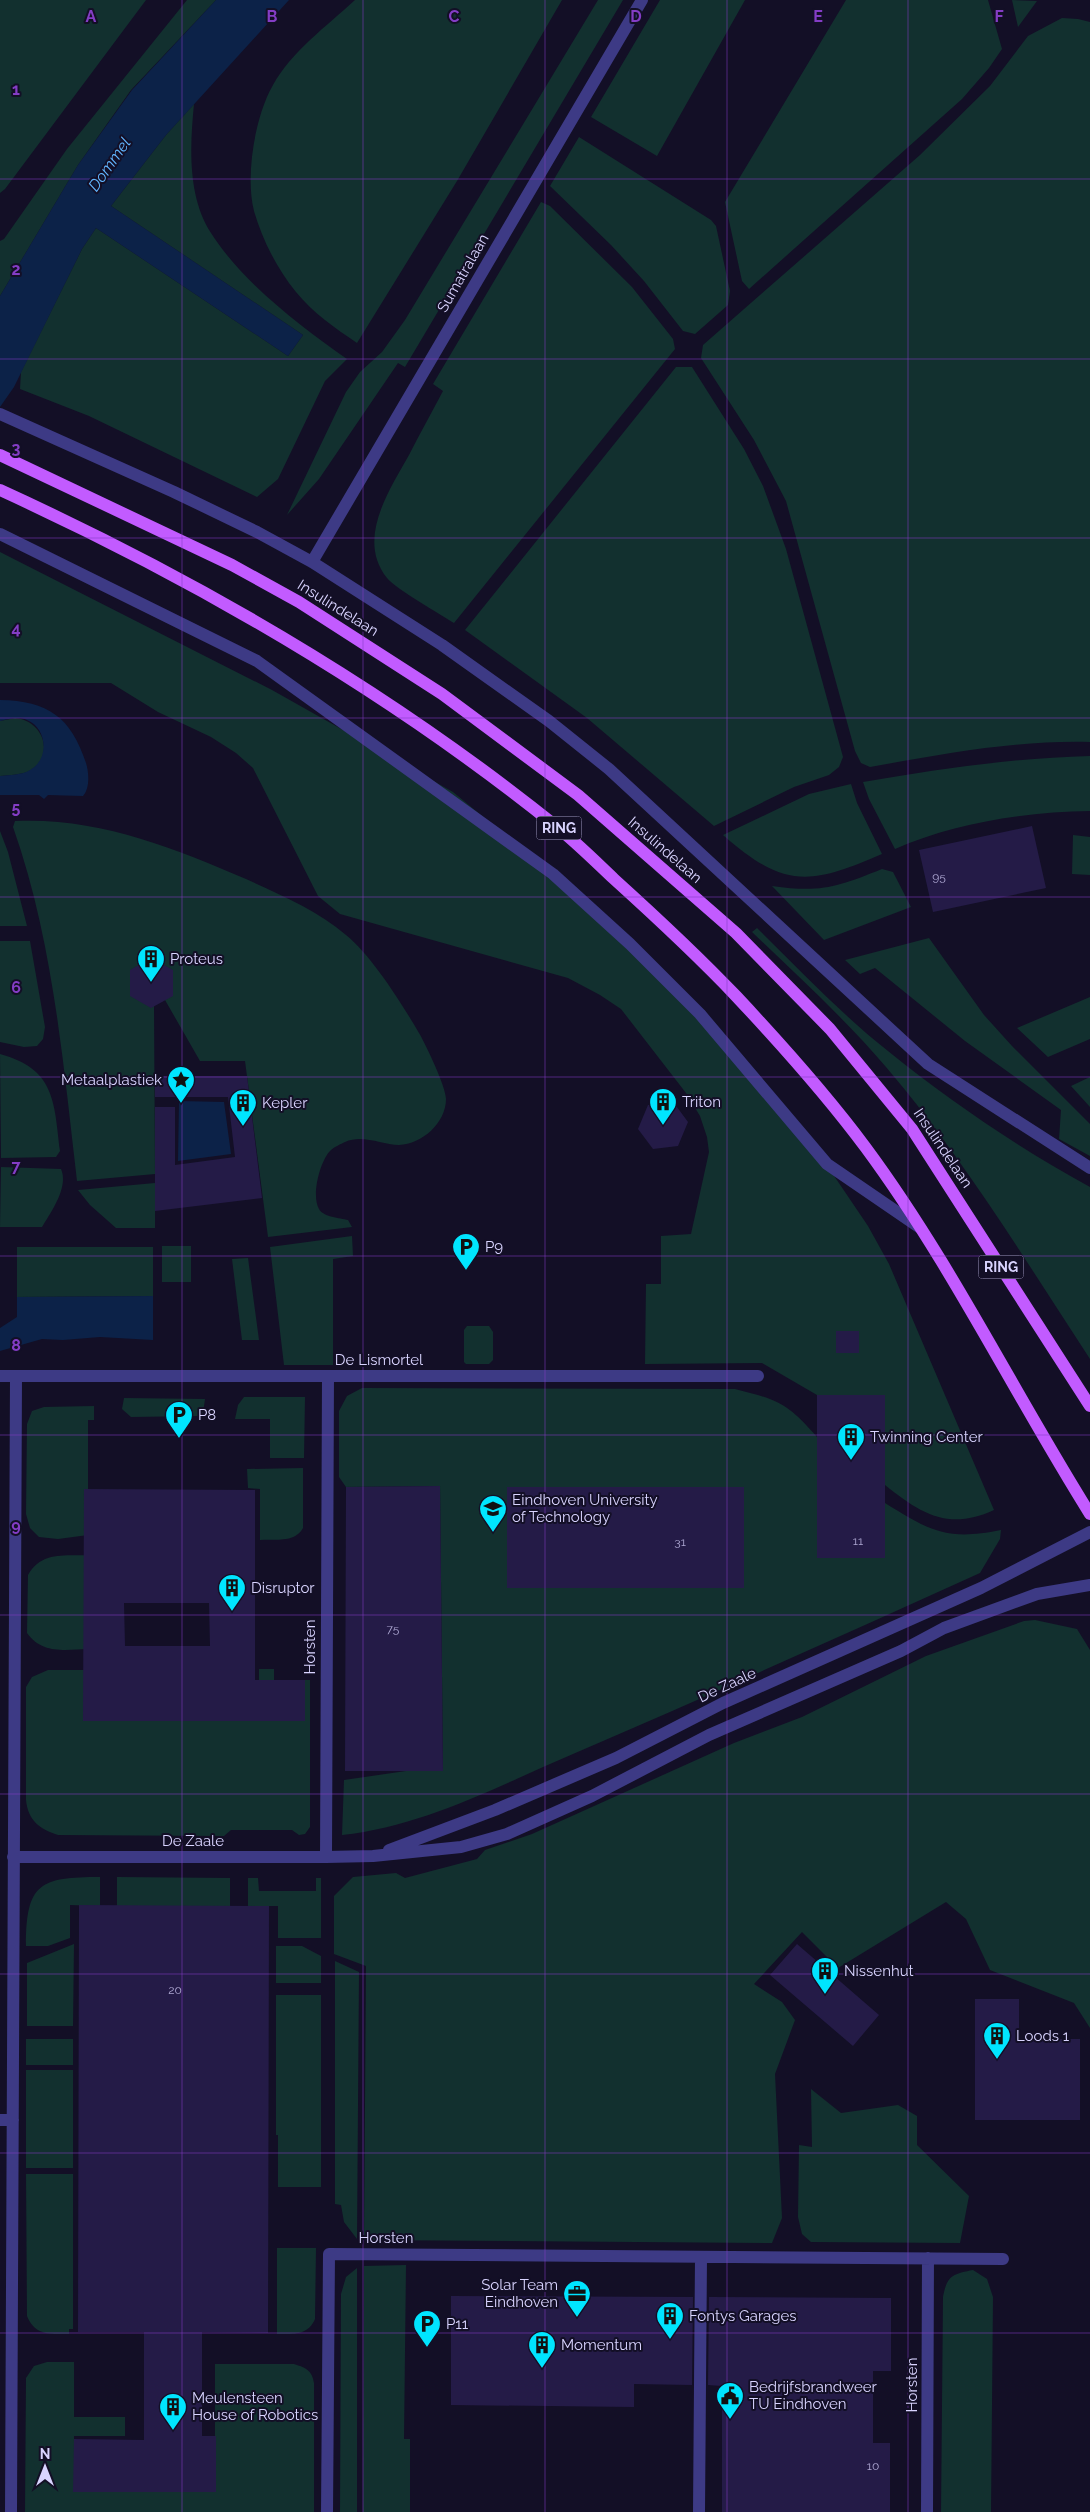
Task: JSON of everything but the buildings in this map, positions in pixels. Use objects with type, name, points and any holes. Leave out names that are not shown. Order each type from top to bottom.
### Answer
[{"type":"main road","name":"Insulindelaan","points":[[0,455],[232,565],[274,588],[442,694],[578,795],[736,934],[830,1029],[912,1129],[1090,1406]]},
{"type":"main road","name":"RING","points":[[0,490],[50,513],[168,574],[344,674],[399,710],[559,828],[685,943],[782,1045],[865,1147],[919,1227],[1090,1514]]},
{"type":"street","name":"Sumatralaan","points":[[312,562],[642,0]]},
{"type":"street","name":"Insulindelaan","points":[[0,414],[182,496],[256,532],[312,562],[442,645],[549,721],[609,769],[928,1064],[1090,1168]]},
{"type":"street","points":[[0,534],[257,661],[553,874],[630,944],[700,1014],[827,1164],[919,1227]]},
{"type":"street","name":"De Lismortel","points":[[0,1376],[758,1376]]},
{"type":"street","points":[[11,2512],[6,2120],[13,1857],[16,1376]]},
{"type":"street","name":"Horsten","points":[[326,1857],[328,1376]]},
{"type":"street","name":"De Zaale","points":[[372,1856],[495,1810],[616,1758],[723,1703],[981,1588],[1090,1532]]},
{"type":"street","name":"De Zaale","points":[[13,1857],[372,1856],[461,1847],[507,1834],[592,1796],[709,1735],[901,1651],[944,1628],[1037,1594],[1090,1585]]},
{"type":"street","name":"Horsten","points":[[327,2512],[329,2254],[1003,2259]]},
{"type":"street","points":[[699,2512],[701,2257]]},
{"type":"street","name":"Horsten","points":[[927,2512],[928,2258]]},
{"type":"green space","points":[[0,0],[146,0],[5,189],[0,193]]},
{"type":"green space","points":[[187,0],[216,0],[131,90],[78,165],[0,296],[0,241],[4,239],[67,149]]},
{"type":"green space","points":[[355,0],[562,0],[457,181],[357,343],[317,313],[296,292],[283,274],[266,243],[257,222],[251,197],[253,146],[261,113],[273,85],[300,50]]},
{"type":"green space","points":[[598,0],[623,0],[405,367],[398,363],[319,479],[287,515],[346,392],[360,372],[382,352],[405,320]]},
{"type":"green space","points":[[660,0],[745,0],[657,156],[591,117]]},
{"type":"green space","points":[[846,0],[988,0],[1002,49],[989,68],[962,99],[749,289],[742,281],[725,202]]},
{"type":"green space","points":[[1012,0],[1037,1],[1018,27]]},
{"type":"green space","points":[[1062,18],[1090,22],[1090,742],[1035,743],[1007,746],[870,767],[861,763],[855,751],[786,501],[754,440],[701,358],[703,345],[920,155],[990,86],[1028,36]]},
{"type":"green space","points":[[194,104],[191,153],[194,187],[203,219],[211,233],[255,286],[291,318],[347,359],[325,381],[278,479],[257,497],[89,416],[20,389],[21,372],[82,249],[96,228],[288,356],[303,335],[111,206],[166,135]]},
{"type":"green space","points":[[579,137],[711,220],[716,226],[730,291],[728,305],[695,334],[683,331],[644,281],[611,245],[550,186]]},
{"type":"green space","points":[[541,202],[550,206],[632,287],[673,339],[675,349],[454,623],[408,595],[387,578],[378,563],[375,531],[385,499],[443,391],[433,384]]},
{"type":"green space","points":[[676,367],[692,367],[744,449],[763,486],[786,549],[843,757],[839,767],[829,775],[794,787],[714,826],[587,718],[465,630]]},
{"type":"green space","points":[[0,552],[272,690],[453,792],[532,857],[642,956],[824,1161],[868,1226],[889,1264],[994,1510],[963,1519],[949,1519],[923,1511],[885,1485],[885,1395],[817,1395],[762,1363],[645,1364],[646,1284],[661,1284],[661,1236],[691,1234],[709,1152],[707,1137],[700,1116],[686,1093],[621,1009],[568,978],[340,914],[318,896],[253,768],[236,753],[211,737],[158,712],[111,683],[0,683]]},
{"type":"green space","points":[[15,718],[24,720],[39,731],[44,747],[43,755],[39,763],[28,772],[0,776],[0,721]]},
{"type":"green space","points":[[1090,756],[1090,811],[1040,814],[990,821],[941,832],[895,849],[869,799],[863,782],[976,765]]},
{"type":"green space","points":[[851,784],[857,803],[882,854],[836,872],[817,876],[799,876],[781,873],[764,865],[744,853],[723,835],[809,794]]},
{"type":"green space","points":[[15,821],[45,821],[105,829],[133,836],[190,856],[246,879],[311,911],[335,926],[366,955],[395,995],[419,1033],[431,1056],[446,1099],[445,1108],[437,1124],[431,1131],[416,1141],[408,1144],[393,1145],[366,1139],[352,1140],[334,1148],[327,1155],[320,1170],[316,1187],[319,1209],[324,1214],[348,1220],[352,1227],[268,1237],[245,1061],[200,1061],[165,1000],[173,994],[173,971],[152,958],[131,970],[130,994],[154,1006],[155,1174],[77,1181],[55,1002],[38,913],[13,827]]},
{"type":"green space","points":[[0,831],[8,852],[27,926],[0,926]]},
{"type":"green space","points":[[1073,835],[1090,837],[1090,875],[1072,874]]},
{"type":"green space","points":[[882,869],[893,872],[911,907],[824,940],[772,886],[804,889],[829,887]]},
{"type":"green space","points":[[757,928],[854,1022],[912,1070],[1011,1140],[1090,1187],[1090,1359],[967,1173],[914,1101],[854,1032],[752,932]]},
{"type":"green space","points":[[929,938],[984,1015],[1012,1046],[1090,1124],[1090,1156],[1059,1139],[1061,1110],[965,1041],[875,968],[860,974],[845,960]]},
{"type":"green space","points":[[0,941],[30,941],[45,1027],[43,1039],[37,1046],[24,1047],[0,1042]]},
{"type":"green space","points":[[1090,997],[1090,1039],[1048,1057],[1017,1028]]},
{"type":"green space","points":[[0,1054],[18,1060],[32,1068],[42,1078],[48,1089],[56,1117],[60,1151],[56,1157],[1,1158]]},
{"type":"green space","points":[[1090,1077],[1090,1107],[1071,1086]]},
{"type":"green space","points":[[1,1167],[61,1169],[63,1184],[61,1191],[42,1227],[0,1227]]},
{"type":"green space","points":[[155,1183],[155,1228],[116,1228],[90,1205],[78,1190]]},
{"type":"green space","points":[[352,1236],[353,1256],[333,1259],[333,1365],[284,1365],[270,1247]]},
{"type":"green space","points":[[162,1246],[191,1246],[191,1282],[162,1282]]},
{"type":"green space","points":[[17,1247],[153,1247],[153,1296],[17,1297]]},
{"type":"green space","points":[[248,1258],[259,1340],[242,1340],[232,1259]]},
{"type":"green space","points":[[467,1326],[489,1326],[493,1332],[493,1360],[489,1364],[466,1364],[464,1362],[464,1330]]},
{"type":"green space","points":[[362,1388],[735,1389],[762,1396],[781,1404],[798,1417],[817,1437],[817,1557],[885,1557],[885,1503],[927,1527],[952,1534],[1001,1530],[1000,1539],[980,1573],[879,1619],[460,1803],[402,1823],[342,1835],[344,1780],[406,1771],[443,1770],[440,1486],[346,1487],[339,1477],[339,1411],[347,1396]]},
{"type":"green space","points":[[244,1397],[305,1397],[304,1458],[270,1458],[270,1419],[235,1419],[238,1405]]},
{"type":"green space","points":[[124,1398],[205,1399],[203,1413],[198,1416],[131,1417],[122,1409]]},
{"type":"green space","points":[[94,1406],[94,1420],[88,1420],[88,1535],[58,1539],[39,1537],[30,1528],[26,1514],[27,1424],[32,1411],[44,1407]]},
{"type":"green space","points":[[303,1468],[303,1528],[299,1533],[290,1538],[260,1540],[260,1489],[248,1488],[247,1469]]},
{"type":"green space","points":[[62,1555],[88,1555],[88,1649],[54,1649],[39,1645],[27,1633],[28,1575],[33,1567],[47,1558]]},
{"type":"green space","points":[[1035,1620],[1077,1629],[1090,1650],[1090,2028],[1074,2003],[990,1970],[966,1919],[946,1902],[838,1968],[802,1932],[754,1984],[782,2002],[795,2020],[775,2074],[782,2218],[772,2243],[364,2240],[366,1966],[334,1954],[334,1896],[353,1877],[396,1873],[405,1878],[477,1859],[485,1850],[532,1834],[734,1743],[802,1717],[926,1656],[1024,1621]]},
{"type":"green space","points":[[259,1669],[274,1669],[274,1721],[305,1680],[310,1680],[310,1827],[305,1834],[299,1835],[292,1830],[231,1830],[224,1836],[58,1835],[40,1827],[32,1818],[26,1800],[26,1687],[32,1677],[48,1670],[88,1670],[259,1719]]},
{"type":"green space","points":[[100,1877],[100,1906],[70,1905],[70,1938],[48,1946],[26,1946],[29,1909],[34,1896],[40,1888],[50,1882],[63,1879]]},
{"type":"green space","points":[[117,1877],[230,1878],[230,1906],[117,1906]]},
{"type":"green space","points":[[248,1878],[258,1878],[259,1891],[316,1891],[316,1878],[321,1878],[321,1938],[278,1938],[278,1906],[248,1906]]},
{"type":"green space","points":[[74,1944],[73,2026],[27,2026],[27,1963]]},
{"type":"green space","points":[[276,1946],[302,1946],[321,1956],[321,1983],[276,1983]]},
{"type":"green space","points":[[335,1961],[359,1972],[357,2239],[344,2222],[341,2205],[335,2204]]},
{"type":"green space","points":[[276,1995],[321,1995],[321,2187],[278,2187]]},
{"type":"green space","points":[[26,2039],[73,2039],[73,2065],[26,2065]]},
{"type":"green space","points":[[26,2070],[73,2070],[73,2168],[26,2168]]},
{"type":"green space","points":[[811,2089],[841,2113],[898,2105],[917,2116],[917,2145],[969,2196],[960,2243],[811,2242],[802,2234],[798,2217],[799,2145],[812,2147]]},
{"type":"green space","points":[[26,2174],[73,2174],[73,2329],[69,2329],[69,2334],[49,2334],[39,2330],[30,2323],[27,2316]]},
{"type":"green space","points":[[277,2248],[316,2248],[315,2319],[308,2329],[299,2333],[277,2334]]},
{"type":"green space","points":[[406,2265],[404,2439],[410,2439],[410,2512],[363,2512],[364,2266]]},
{"type":"green space","points":[[357,2268],[357,2512],[340,2512],[341,2294],[346,2277]]},
{"type":"green space","points":[[973,2270],[987,2279],[993,2297],[991,2512],[941,2512],[943,2297],[947,2284],[952,2277],[956,2274]]},
{"type":"green space","points":[[47,2362],[74,2362],[74,2417],[125,2417],[125,2436],[74,2436],[74,2492],[215,2492],[215,2364],[294,2364],[305,2368],[312,2375],[314,2383],[314,2512],[25,2512],[26,2378],[34,2366]]},
{"type":"water","name":"Dommel","points":[[216,0],[289,0],[166,135],[111,206],[303,335],[288,356],[96,228],[82,249],[14,387],[0,407],[0,296],[78,165],[132,90]]},
{"type":"water","points":[[0,700],[17,701],[44,708],[65,723],[80,747],[87,767],[88,785],[83,796],[48,795],[44,799],[39,795],[0,795],[0,776],[20,774],[30,770],[41,759],[44,744],[39,730],[27,720],[17,718],[0,721]]},
{"type":"water","points":[[179,1101],[224,1102],[231,1154],[178,1161]]},
{"type":"water","points":[[153,1296],[153,1340],[100,1337],[63,1340],[42,1339],[0,1351],[0,1328],[17,1317],[17,1297]]},
{"type":"place","name":"Proteus","points":[[151,983]]},
{"type":"place","name":"Metaalplastiek","points":[[181,1104]]},
{"type":"place","name":"Triton","points":[[663,1126]]},
{"type":"place","name":"Kepler","points":[[243,1127]]},
{"type":"place","name":"P9","points":[[466,1271]]},
{"type":"place","name":"P8","points":[[179,1439]]},
{"type":"place","name":"Twinning Center","points":[[851,1461]]},
{"type":"place","name":"Eindhoven University of Technology","points":[[493,1533]]},
{"type":"place","name":"Disruptor","points":[[232,1612]]},
{"type":"place","name":"Nissenhut","points":[[825,1995]]},
{"type":"place","name":"Loods 1","points":[[997,2060]]},
{"type":"place","name":"Solar Team Eindhoven","points":[[577,2318]]},
{"type":"place","name":"Fontys Garages","points":[[670,2340]]},
{"type":"place","name":"P11","points":[[427,2348]]},
{"type":"place","name":"Momentum","points":[[542,2369]]},
{"type":"place","name":"Bedrijfsbrandweer TU Eindhoven","points":[[730,2420]]},
{"type":"place","name":"Meulensteen House of Robotics","points":[[173,2431]]}]
